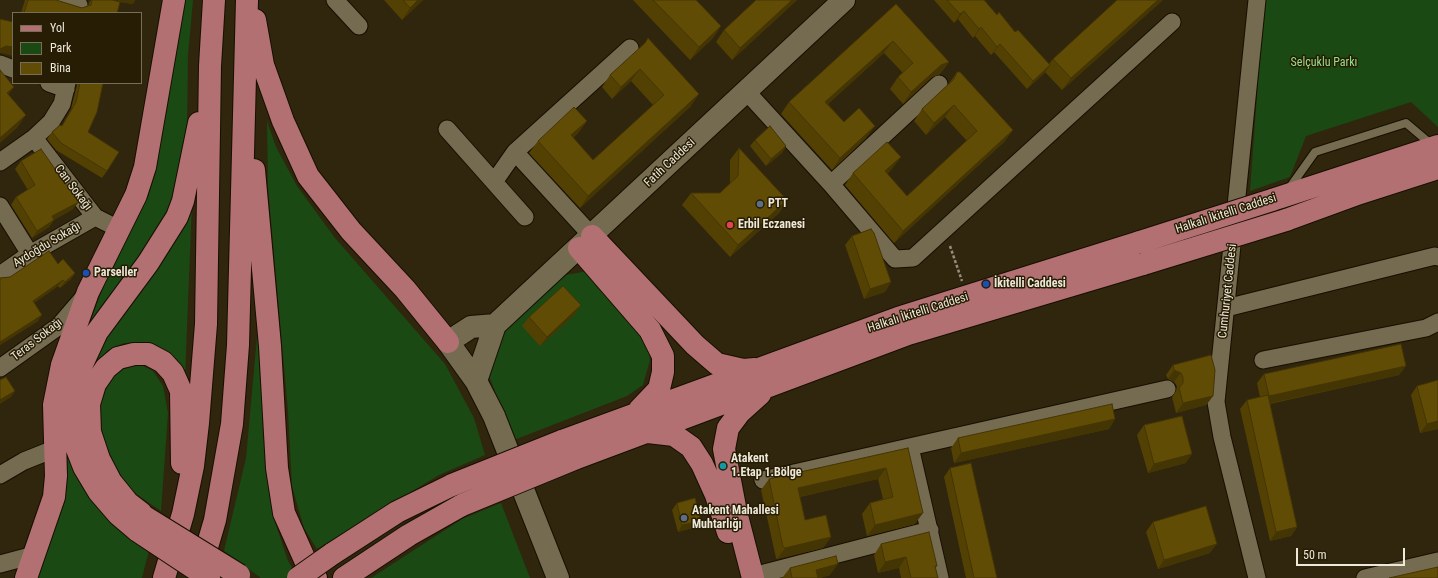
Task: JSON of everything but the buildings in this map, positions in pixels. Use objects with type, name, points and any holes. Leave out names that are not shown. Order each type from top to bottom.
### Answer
[{"type":"main road","points":[[26,578],[54,497],[56,476],[54,449],[54,405],[62,366],[88,292],[136,195],[145,167],[174,0]]},
{"type":"main road","points":[[164,578],[183,514],[194,459],[206,324],[210,66],[214,0]]},
{"type":"main road","points":[[198,578],[215,520],[232,424],[238,345],[247,0]]},
{"type":"main road","points":[[252,0],[263,65],[283,121],[308,176],[351,231],[405,289],[448,342]]},
{"type":"main road","points":[[210,66],[183,201],[177,217],[148,263],[97,332],[79,370],[72,401],[75,444],[84,467],[99,492],[118,514],[142,524],[241,576]]},
{"type":"main road","points":[[245,66],[270,346],[277,468],[284,513],[305,560],[316,578]]},
{"type":"main road","name":"Halkalı İkitelli Caddesi","points":[[767,377],[898,318],[1278,198],[1437,154]]},
{"type":"main road","name":"Halkalı İkitelli Caddesi","points":[[298,578],[397,512],[452,485],[562,441],[640,423],[767,377],[1286,220],[1360,193],[1437,154]]},
{"type":"main road","points":[[585,242],[695,345],[718,364],[767,377],[728,428],[724,449],[750,577]]},
{"type":"main road","points":[[585,242],[650,330],[663,356],[664,372],[659,389],[640,423],[674,434],[691,447],[702,464],[716,494],[735,556],[750,577]]},
{"type":"main road","points":[[183,514],[181,391],[173,373],[163,362],[148,354],[134,354],[118,358],[106,368],[94,384],[90,404],[90,432],[99,459],[111,482],[128,503],[142,524],[209,578]]},
{"type":"main road","name":"Halkalı İkitelli Caddesi","points":[[346,576],[409,535],[462,505],[574,459],[640,423]]},
{"type":"street","points":[[58,0],[79,6]]},
{"type":"street","points":[[335,0],[359,26]]},
{"type":"street","name":"Fatih Caddesi","points":[[495,325],[844,0]]},
{"type":"street","name":"Cumhuriyet Caddesi","points":[[1257,0],[1216,402],[1222,437],[1257,578]]},
{"type":"street","points":[[746,91],[831,184],[895,259],[913,258],[1172,22]]},
{"type":"street","points":[[494,182],[515,152],[630,48]]},
{"type":"street","points":[[0,64],[12,69]]},
{"type":"street","points":[[0,162],[34,138],[51,122],[62,104],[67,86],[55,84]]},
{"type":"street","points":[[831,184],[939,84]]},
{"type":"street","points":[[447,129],[525,217]]},
{"type":"street","name":"Can Sokağı","points":[[34,138],[95,217],[119,229]]},
{"type":"street","points":[[515,152],[585,242]]},
{"type":"street","points":[[0,206],[30,254]]},
{"type":"street","name":"Aydoğdu Sokağı","points":[[0,275],[30,254],[95,217]]},
{"type":"street","points":[[1226,308],[1436,256],[1438,257]]},
{"type":"street","name":"Teras Sokağı","points":[[0,368],[59,326],[88,292]]},
{"type":"street","points":[[1263,360],[1426,328],[1438,322]]},
{"type":"street","points":[[476,381],[495,325],[471,327],[448,342],[476,381],[494,416],[558,578]]},
{"type":"street","points":[[763,480],[1167,388]]},
{"type":"street","points":[[910,447],[940,578]]},
{"type":"street","points":[[0,476],[24,461],[54,449]]},
{"type":"street","points":[[750,577],[930,530]]},
{"type":"street","points":[[0,564],[34,555]]},
{"type":"street","points":[[1365,578],[1438,561]]},
{"type":"lane","points":[[1278,198],[1315,152],[1406,123],[1437,154]]},
{"type":"path","points":[[939,234],[949,245],[967,296]]},
{"type":"green space","points":[[182,0],[193,0],[188,55],[187,129],[177,191],[169,213],[157,233],[87,330],[127,232]]},
{"type":"green space","name":"Selçuklu Parkı","points":[[1264,0],[1438,0],[1438,127],[1411,102],[1306,136],[1290,177],[1250,191]]},
{"type":"green space","points":[[267,121],[276,147],[297,186],[335,238],[445,364],[474,418],[485,455],[439,475],[317,549],[304,528],[292,486],[288,411],[268,187]]},
{"type":"green space","points":[[192,202],[185,378],[158,348],[142,343],[124,343],[108,350],[90,371],[107,333]]},
{"type":"green space","points":[[588,271],[648,343],[650,360],[643,385],[627,396],[514,440],[489,376],[499,335],[566,275]]},
{"type":"green space","points":[[258,326],[266,468],[274,519],[288,561],[299,578],[261,578],[224,551],[246,458]]},
{"type":"green space","points":[[137,363],[153,371],[163,386],[168,413],[161,511],[132,491],[114,467],[98,428],[96,401],[111,372]]},
{"type":"green space","points":[[66,448],[149,550],[142,578],[37,578]]},
{"type":"green space","points":[[501,503],[530,578],[371,578],[462,519]]},
{"type":"place","name":"PTT","points":[[760,204]]},
{"type":"place","name":"Erbil Eczanesi","points":[[730,225]]},
{"type":"place","name":"Parseller","points":[[86,273]]},
{"type":"place","name":"İkitelli Caddesi","points":[[986,284]]},
{"type":"place","name":"Atakent 1.Etap 1.Bölge","points":[[723,466]]},
{"type":"place","name":"Atakent Mahallesi Muhtarlığı","points":[[684,518]]}]
